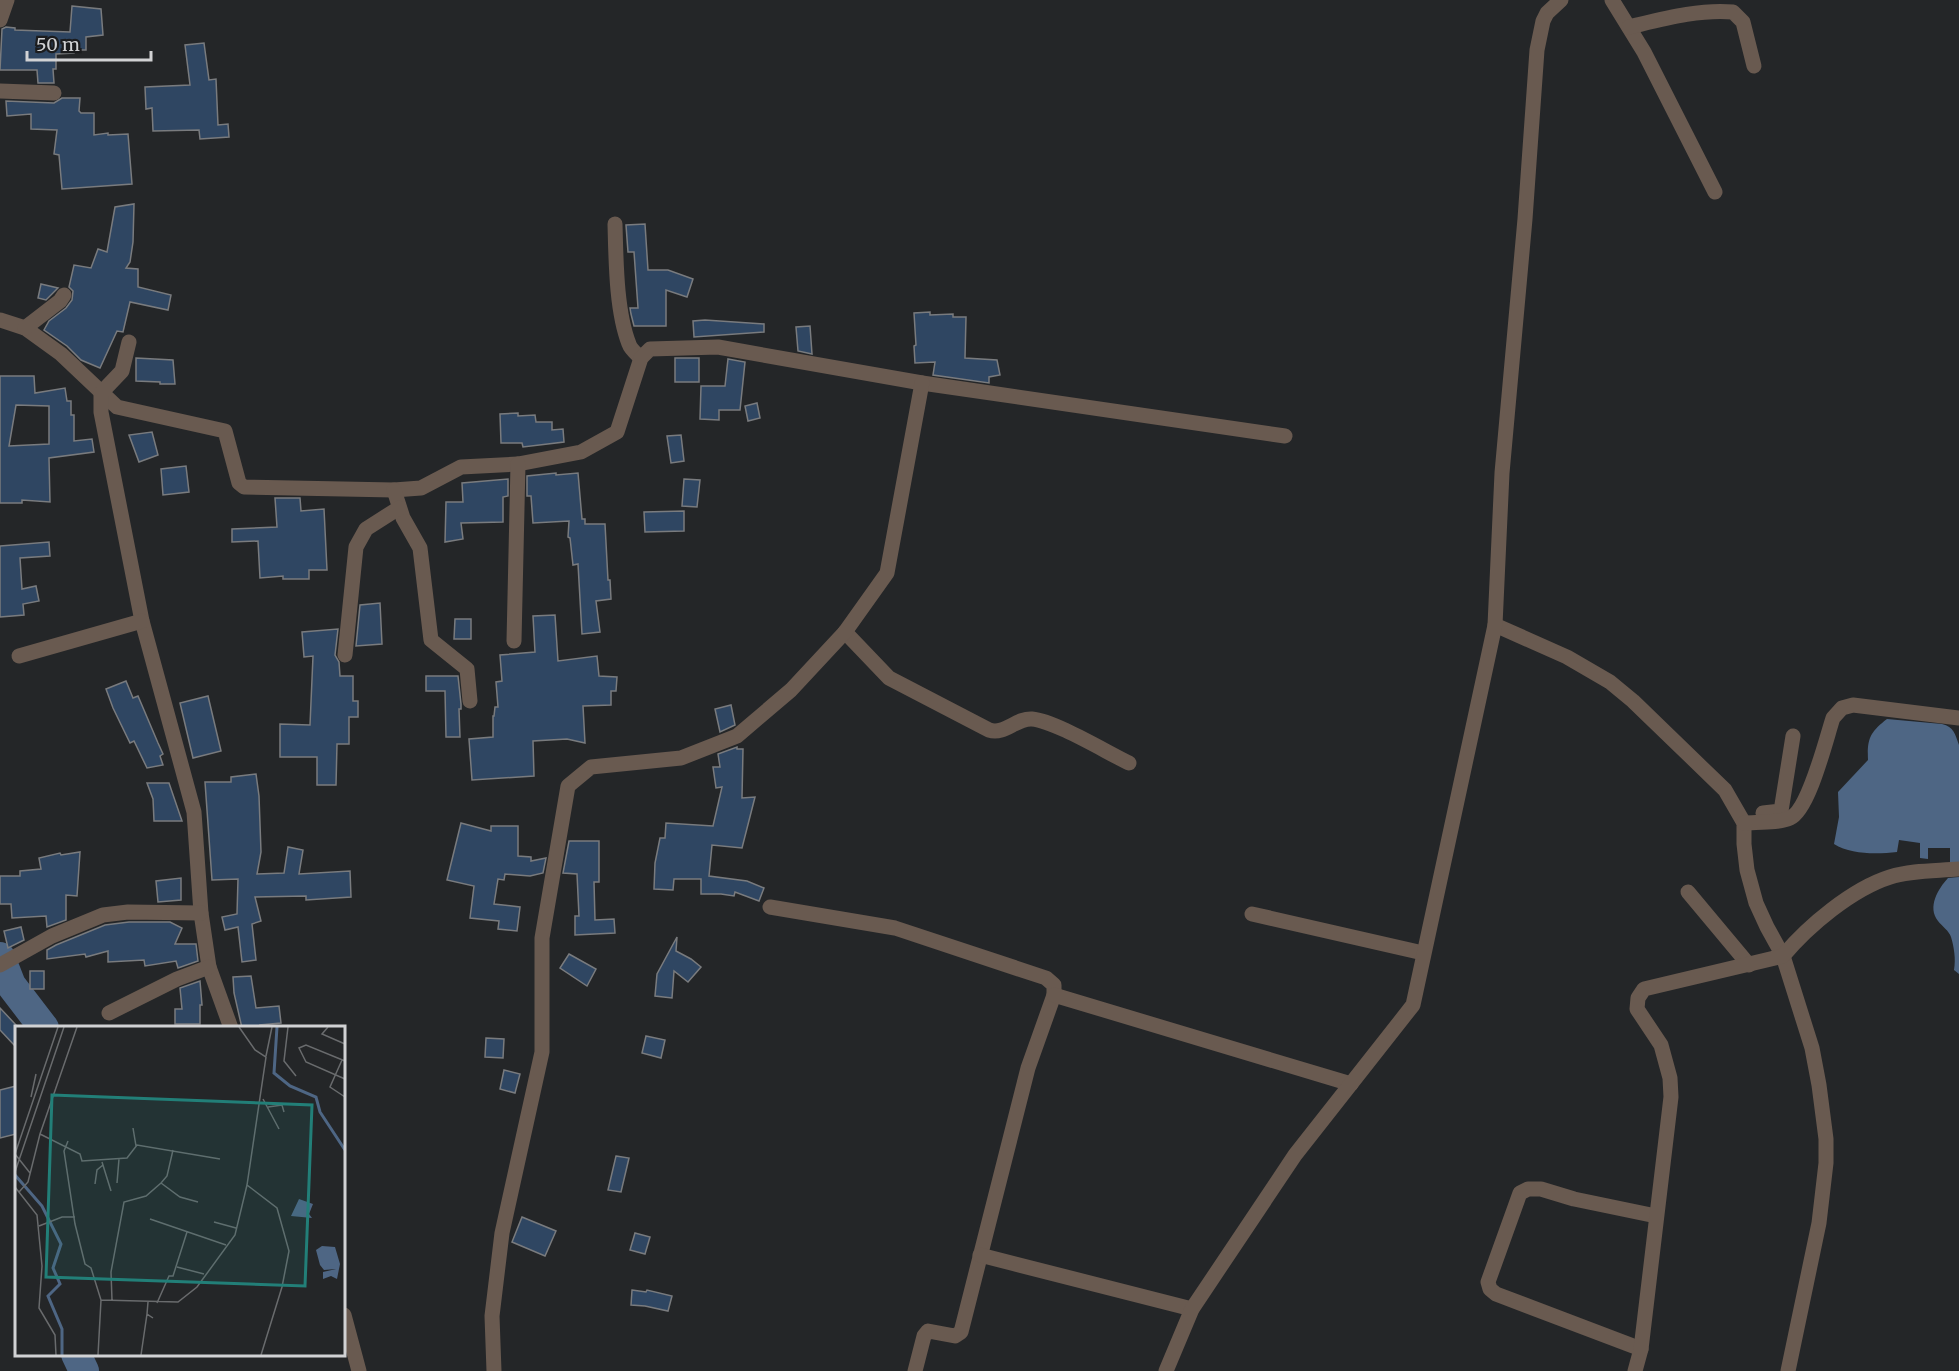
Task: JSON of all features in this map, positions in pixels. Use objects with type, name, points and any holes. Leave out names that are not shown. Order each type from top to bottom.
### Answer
[{"type":"street","points":[[0,20],[7,0]]},
{"type":"street","points":[[1166,1371],[1192,1309],[1295,1155],[1413,1005],[1495,625],[1502,473],[1525,219],[1537,50],[1547,12],[1561,0]]},
{"type":"street","points":[[1612,0],[1629,27],[1715,192]]},
{"type":"street","points":[[1629,27],[1695,14],[1717,11],[1733,12],[1743,22],[1754,66]]},
{"type":"street","points":[[0,91],[54,93]]},
{"type":"street","points":[[615,224],[623,321],[630,346],[641,358]]},
{"type":"street","points":[[25,328],[60,301],[64,295]]},
{"type":"street","points":[[0,320],[25,328],[61,354],[117,407],[225,431],[239,483],[244,487],[394,490],[421,488],[461,467],[518,464],[581,452],[617,432],[641,358],[650,349],[717,347],[922,383],[1285,436]]},
{"type":"street","points":[[129,342],[122,371],[101,393],[101,412],[142,621],[194,812],[201,913],[209,967],[230,1026]]},
{"type":"street","points":[[494,1371],[492,1316],[502,1233],[542,1052],[542,938],[568,786],[591,767],[681,758],[737,736],[791,690],[845,632],[887,573],[922,383]]},
{"type":"street","points":[[514,641],[518,464]]},
{"type":"street","points":[[394,490],[402,518],[420,548],[431,640],[467,669],[470,701]]},
{"type":"street","points":[[345,655],[356,547],[366,529],[399,508]]},
{"type":"street","points":[[19,656],[142,621]]},
{"type":"street","points":[[1495,625],[1568,657],[1611,682],[1725,790],[1742,819],[1747,870],[1756,903],[1783,956],[1812,1048],[1826,1139],[1826,1163],[1819,1223],[1788,1371]]},
{"type":"street","points":[[845,632],[889,678],[989,730],[1002,731],[1020,721],[1032,719],[1049,723],[1129,763]]},
{"type":"street","points":[[1742,819],[1789,819],[1799,812],[1806,800],[1833,718],[1842,708],[1853,705],[1959,718]]},
{"type":"street","points":[[1742,819],[1781,811],[1793,736]]},
{"type":"street","points":[[1635,1371],[1641,1349],[1669,1119],[1670,1078],[1661,1045],[1637,1009],[1638,998],[1644,989],[1783,956],[1794,943],[1826,915],[1878,882],[1906,873],[1959,870]]},
{"type":"street","points":[[1688,892],[1749,965]]},
{"type":"street","points":[[770,907],[895,928],[1046,978],[1054,985],[1054,995],[1028,1068],[961,1332],[955,1336],[928,1331],[924,1336],[915,1371]]},
{"type":"street","points":[[0,965],[51,936],[103,915],[128,912],[201,913]]},
{"type":"street","points":[[1252,914],[1423,954]]},
{"type":"street","points":[[109,1013],[177,979],[209,967]]},
{"type":"street","points":[[1054,995],[1351,1084]]},
{"type":"street","points":[[1641,1349],[1496,1294],[1490,1289],[1488,1282],[1520,1193],[1528,1189],[1541,1189],[1574,1199],[1656,1216]]},
{"type":"street","points":[[980,1256],[1192,1309]]},
{"type":"street","points":[[345,1319],[359,1371]]},
{"type":"water","points":[[1887,719],[1942,724],[1952,729],[1955,734],[1959,745],[1959,863],[1950,863],[1950,848],[1928,848],[1928,859],[1920,858],[1920,843],[1899,840],[1897,852],[1873,853],[1856,852],[1834,844],[1839,817],[1838,792],[1868,760],[1871,737]]},
{"type":"water","points":[[1959,877],[1959,974],[1954,970],[1951,937],[1935,916],[1934,904],[1944,882],[1948,878]]},
{"type":"building","points":[[72,6],[101,9],[103,35],[86,37],[86,50],[56,54],[56,69],[53,69],[54,83],[38,83],[37,70],[0,70],[2,29],[6,27],[15,28],[15,30],[70,32]]},
{"type":"building","points":[[204,43],[209,80],[216,79],[218,125],[228,124],[229,137],[200,139],[199,130],[153,131],[152,108],[146,109],[145,87],[190,85],[185,45]]},
{"type":"building","points":[[62,98],[80,98],[79,111],[94,113],[94,135],[128,134],[132,184],[62,189],[59,155],[54,154],[57,130],[31,129],[31,114],[7,116],[6,101],[54,103]]},
{"type":"building","points":[[134,204],[133,242],[130,262],[126,268],[138,269],[138,287],[171,295],[168,310],[130,302],[123,332],[117,331],[100,368],[81,360],[67,346],[44,330],[49,321],[66,308],[72,300],[73,291],[69,287],[74,265],[91,268],[98,249],[107,252],[115,207]]},
{"type":"building","points":[[645,224],[648,270],[668,270],[693,279],[687,297],[666,290],[666,326],[634,326],[631,314],[630,308],[638,308],[634,252],[628,252],[626,225]]},
{"type":"building","points":[[41,284],[58,288],[46,300],[38,298]]},
{"type":"building","points":[[930,312],[930,315],[953,314],[953,317],[966,317],[965,358],[997,360],[1000,375],[989,377],[989,383],[933,375],[935,362],[915,363],[914,313]]},
{"type":"building","points":[[693,321],[764,324],[764,332],[694,337]]},
{"type":"building","points":[[810,326],[812,354],[798,351],[796,327]]},
{"type":"building","points":[[136,358],[173,360],[175,384],[136,381]]},
{"type":"building","points":[[675,358],[699,358],[699,382],[675,382]]},
{"type":"building","points":[[728,359],[745,362],[740,410],[719,410],[719,420],[700,419],[701,386],[725,386]]},
{"type":"building","points":[[0,376],[34,376],[35,393],[65,388],[67,401],[71,401],[71,415],[74,415],[74,441],[92,439],[94,452],[49,458],[50,502],[22,500],[22,503],[0,503]],"holes":[[[16,405],[49,406],[49,444],[9,446]]]},
{"type":"building","points":[[757,403],[760,418],[748,421],[745,406]]},
{"type":"building","points":[[518,413],[518,416],[535,415],[536,422],[552,422],[552,430],[563,429],[564,442],[523,447],[522,443],[501,443],[500,414]]},
{"type":"building","points":[[152,432],[158,455],[139,462],[129,435]]},
{"type":"building","points":[[681,435],[684,461],[671,463],[667,436]]},
{"type":"building","points":[[186,466],[189,492],[163,495],[161,469]]},
{"type":"building","points":[[556,473],[556,475],[578,473],[582,519],[585,519],[585,524],[605,524],[611,599],[596,601],[600,632],[582,634],[578,564],[573,565],[568,537],[569,521],[533,523],[531,496],[527,496],[527,476]]},
{"type":"building","points":[[508,479],[508,496],[503,497],[503,522],[461,523],[463,539],[445,542],[446,502],[463,502],[462,483]]},
{"type":"building","points":[[684,479],[700,480],[697,507],[682,506]]},
{"type":"building","points":[[275,498],[300,498],[301,511],[324,509],[327,570],[309,570],[309,579],[283,579],[283,576],[260,578],[258,541],[232,542],[232,529],[277,527]]},
{"type":"building","points":[[684,511],[684,531],[645,532],[644,512]]},
{"type":"building","points":[[49,542],[50,556],[20,558],[22,589],[36,586],[39,601],[23,604],[24,615],[0,617],[0,546]]},
{"type":"building","points":[[380,603],[382,644],[356,646],[360,605]]},
{"type":"building","points":[[555,615],[558,661],[597,656],[599,676],[617,677],[616,691],[611,691],[611,705],[583,706],[585,743],[567,739],[533,741],[534,776],[472,780],[469,739],[493,737],[493,716],[495,707],[498,707],[496,682],[502,681],[500,655],[535,652],[533,616]]},
{"type":"building","points":[[455,619],[471,619],[471,639],[454,639]]},
{"type":"building","points":[[338,629],[335,655],[339,662],[340,676],[353,676],[353,701],[358,701],[358,717],[349,717],[349,744],[337,744],[336,785],[317,785],[317,757],[280,757],[280,724],[310,725],[313,656],[304,657],[302,632]]},
{"type":"building","points":[[426,676],[458,676],[461,704],[461,709],[459,709],[460,737],[446,737],[445,691],[426,691]]},
{"type":"building","points":[[126,681],[133,698],[138,696],[163,754],[160,756],[163,765],[147,768],[134,741],[130,743],[113,708],[106,689]]},
{"type":"building","points":[[208,696],[221,751],[193,758],[180,703]]},
{"type":"building","points":[[731,705],[735,725],[720,732],[715,709]]},
{"type":"building","points":[[737,747],[737,749],[743,749],[742,798],[755,797],[742,848],[712,845],[709,876],[747,881],[764,888],[759,901],[735,892],[734,896],[701,894],[701,879],[674,879],[673,890],[654,889],[655,863],[660,838],[665,838],[666,823],[713,826],[722,787],[716,788],[713,767],[720,767],[718,754]]},
{"type":"building","points":[[256,774],[261,852],[257,874],[284,873],[288,847],[303,850],[299,874],[350,871],[351,897],[306,900],[306,896],[255,897],[261,921],[252,924],[256,960],[242,962],[238,927],[225,930],[222,917],[237,914],[238,879],[212,880],[205,782],[231,782],[231,777]]},
{"type":"building","points":[[147,783],[169,783],[182,821],[154,821],[153,799]]},
{"type":"building","points":[[461,823],[491,831],[491,826],[518,826],[518,856],[531,857],[531,861],[546,858],[543,873],[530,876],[505,874],[504,880],[498,879],[494,904],[520,907],[517,931],[498,929],[499,921],[470,918],[474,886],[447,880]]},
{"type":"building","points":[[569,841],[599,841],[599,882],[594,882],[595,920],[614,919],[615,933],[575,935],[575,916],[579,916],[577,874],[563,873]]},
{"type":"building","points":[[80,852],[77,896],[66,895],[66,920],[47,927],[46,916],[12,918],[11,904],[0,904],[0,876],[20,876],[20,871],[41,869],[39,858],[60,853],[61,855]]},
{"type":"building","points":[[181,878],[181,900],[158,902],[156,881]]},
{"type":"building","points":[[129,922],[170,922],[182,928],[175,944],[196,944],[198,961],[178,968],[176,961],[145,966],[144,960],[108,962],[108,951],[86,957],[85,954],[47,959],[47,950],[56,945],[105,925]]},
{"type":"building","points":[[21,927],[24,940],[8,948],[4,931]]},
{"type":"building","points":[[677,937],[676,951],[701,967],[688,982],[674,971],[672,998],[655,996],[657,974]]},
{"type":"building","points":[[569,954],[596,969],[587,986],[560,968]]},
{"type":"building","points":[[30,971],[44,971],[44,989],[30,989]]},
{"type":"building","points":[[251,976],[256,1008],[279,1006],[281,1023],[242,1026],[233,977]]},
{"type":"building","points":[[200,981],[202,1005],[200,1005],[200,1024],[175,1024],[175,1009],[182,1009],[180,988]]},
{"type":"building","points":[[0,1008],[16,1025],[15,1046],[0,1030]]},
{"type":"building","points":[[646,1036],[665,1040],[661,1058],[642,1053]]},
{"type":"building","points":[[486,1038],[504,1039],[503,1058],[485,1057]]},
{"type":"building","points":[[504,1070],[520,1074],[515,1093],[500,1089]]},
{"type":"building","points":[[15,1086],[15,1134],[0,1138],[0,1090]]},
{"type":"building","points":[[616,1156],[629,1158],[621,1192],[608,1190]]},
{"type":"building","points":[[522,1217],[556,1231],[545,1256],[512,1242]]},
{"type":"building","points":[[635,1233],[650,1237],[645,1254],[630,1250]]},
{"type":"building","points":[[632,1290],[646,1292],[647,1290],[672,1296],[668,1311],[631,1305]]},
{"type":"waterway","points":[[0,957],[11,985],[42,1026]]},
{"type":"waterway","points":[[77,1356],[84,1371]]}]
